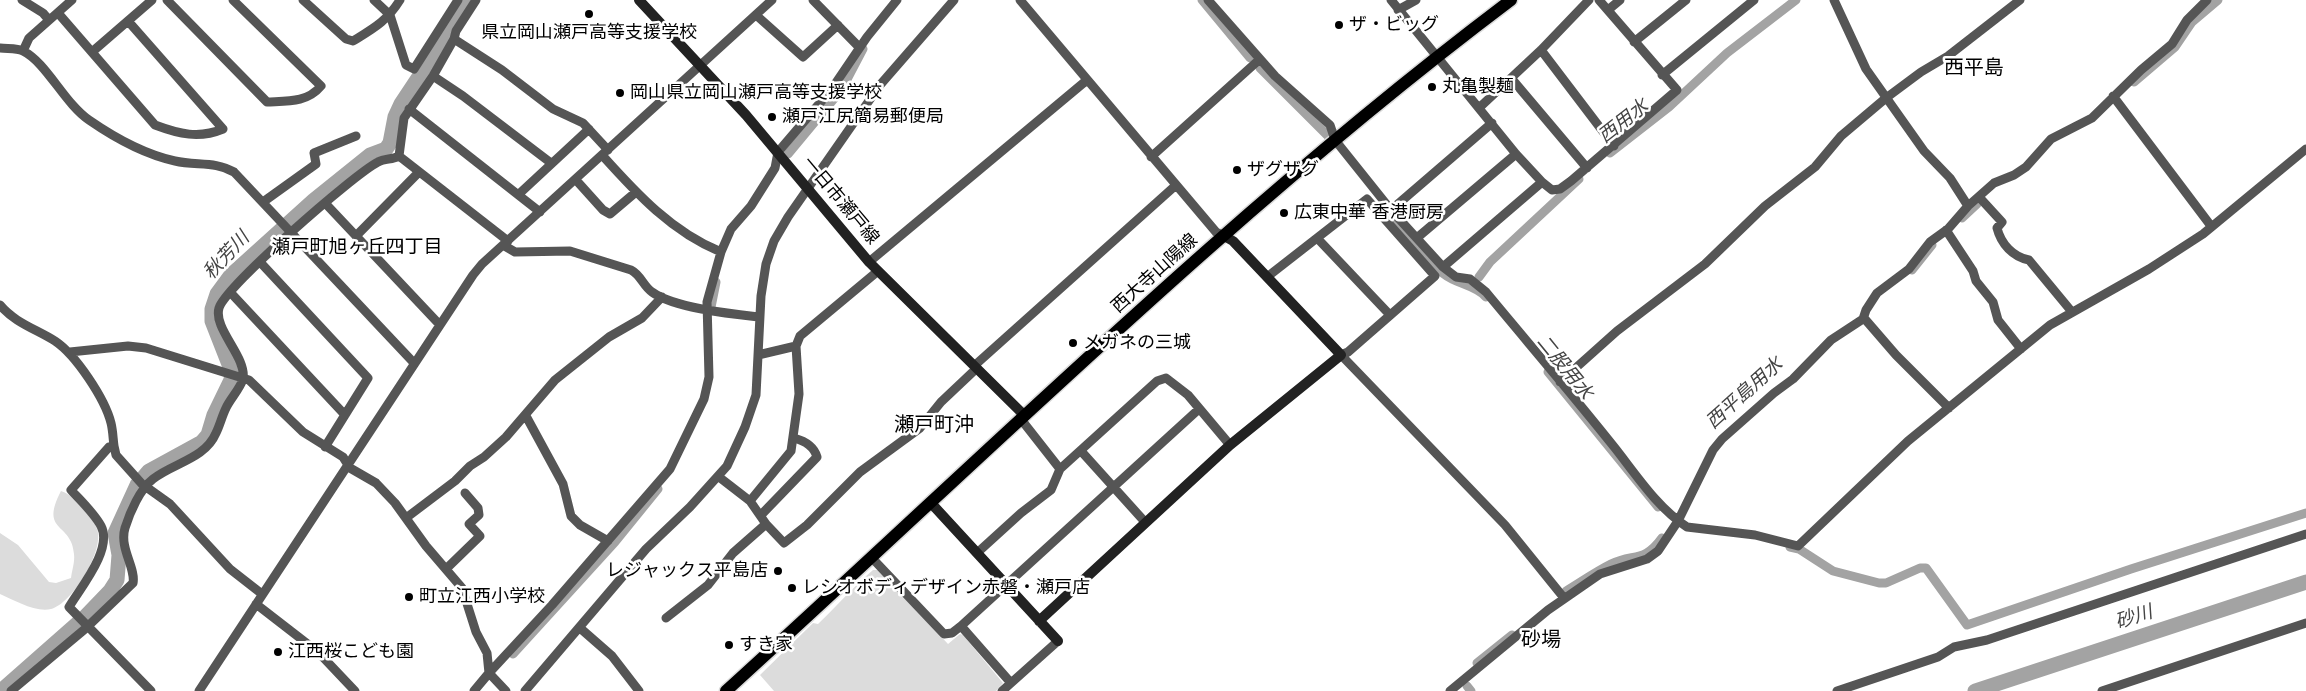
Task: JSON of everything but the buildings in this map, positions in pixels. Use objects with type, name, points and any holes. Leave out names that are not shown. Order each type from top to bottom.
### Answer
[{"type":"main road","name":"西大寺山陽線","points":[[726,691],[872,558],[1022,416],[1224,236],[1336,140],[1506,1]]},
{"type":"street","points":[[22,0],[49,20]]},
{"type":"street","points":[[23,51],[29,38],[72,0]]},
{"type":"street","points":[[92,52],[152,0]]},
{"type":"street","points":[[168,0],[267,102],[293,101],[307,98],[316,92],[321,86],[233,0]]},
{"type":"street","points":[[304,0],[346,39],[353,40],[381,23],[390,15],[400,0]]},
{"type":"street","points":[[374,0],[390,15],[406,65],[414,69],[458,0]]},
{"type":"street","points":[[399,156],[404,118],[433,76],[454,39],[456,31],[476,0]]},
{"type":"street","name":"一日市瀬戸線","points":[[639,0],[778,152],[869,262],[976,367],[1022,416]]},
{"type":"street","points":[[199,691],[439,324],[474,275],[506,243],[772,0]]},
{"type":"street","points":[[813,0],[859,47]]},
{"type":"street","points":[[474,691],[670,469],[697,416],[709,377],[707,309],[721,252],[731,229],[751,206],[776,168],[778,152],[831,90],[859,47],[897,0]]},
{"type":"street","points":[[525,691],[646,549],[719,477],[734,453],[756,395],[759,317],[766,264],[774,241],[808,188],[880,85],[954,0]]},
{"type":"street","points":[[1020,0],[1150,157],[1216,232],[1234,241],[1505,525],[1564,598]]},
{"type":"street","points":[[1208,0],[1275,76],[1330,125],[1336,140],[1391,210],[1418,237],[1443,267],[1456,276],[1470,279],[1486,292],[1650,494],[1678,521],[1687,527],[1755,535],[1798,546],[1908,441],[2050,325],[2149,269],[2203,234],[2306,149]]},
{"type":"street","points":[[1391,0],[1436,57],[1480,107],[1516,154],[1552,190],[1560,189],[1587,168],[1677,90],[1662,75],[1599,0]]},
{"type":"street","points":[[1398,10],[1416,0]]},
{"type":"street","points":[[1480,107],[1540,50],[1588,0]]},
{"type":"street","points":[[1608,10],[1620,0]]},
{"type":"street","points":[[1634,42],[1686,0]]},
{"type":"street","points":[[1662,75],[1754,0]]},
{"type":"street","points":[[1834,0],[1866,69],[1924,151],[1950,178],[1968,206]]},
{"type":"street","points":[[1560,382],[1617,331],[1705,264],[1765,206],[1815,167],[1841,136],[1886,98],[1921,72],[1948,56],[2020,0]]},
{"type":"street","points":[[1450,691],[1564,598],[1600,574],[1648,559],[1658,551],[1678,521],[1713,450],[1722,439],[1774,393],[1793,379],[1831,340],[1864,318],[1878,293],[1909,269],[1930,242],[1946,230],[1968,206],[1980,198],[1994,183],[2014,175],[2026,167],[2051,139],[2092,118],[2113,96],[2172,44],[2187,20],[2207,0]]},
{"type":"street","points":[[58,12],[156,124],[172,131],[196,136],[211,134],[223,129],[128,22]]},
{"type":"street","points":[[756,15],[803,57],[838,26]]},
{"type":"street","points":[[454,39],[502,70],[553,109],[583,123],[636,192],[671,225],[721,252]]},
{"type":"street","points":[[0,48],[23,51],[46,73],[73,106],[86,118],[115,138],[134,148],[175,162],[223,166],[234,172],[414,363]]},
{"type":"street","points":[[1540,50],[1614,146]]},
{"type":"street","points":[[1150,157],[1260,59]]},
{"type":"street","points":[[433,76],[463,96],[551,163]]},
{"type":"street","points":[[1511,78],[1587,168]]},
{"type":"street","points":[[869,262],[1087,80]]},
{"type":"street","points":[[2113,96],[2211,226]]},
{"type":"street","points":[[409,109],[540,212]]},
{"type":"street","points":[[1391,210],[1492,123]]},
{"type":"street","points":[[519,194],[589,129]]},
{"type":"street","points":[[264,202],[316,164],[314,152],[356,136]]},
{"type":"street","points":[[1418,237],[1516,154]]},
{"type":"street","points":[[399,156],[515,252],[570,252],[631,270],[636,273],[651,292],[662,297],[707,309],[759,317]]},
{"type":"street","points":[[11,691],[88,626],[133,583],[134,577],[129,568],[124,534],[144,485],[192,458],[213,440],[226,408],[235,377],[242,368],[218,317],[219,307],[230,292],[260,262],[286,227],[325,203],[377,162],[399,156]]},
{"type":"street","points":[[356,236],[419,172]]},
{"type":"street","points":[[576,180],[603,210],[610,214],[636,192]]},
{"type":"street","points":[[1443,267],[1542,182]]},
{"type":"street","points":[[719,477],[750,501],[766,524],[784,543],[807,525],[860,472],[920,428],[941,402],[976,367],[1175,186]]},
{"type":"street","points":[[1980,198],[2002,222],[1997,228],[1999,237],[2019,258],[2029,260],[2072,312]]},
{"type":"street","points":[[1039,621],[1230,445],[1341,355],[1348,352],[1434,276],[1367,199],[1267,277]]},
{"type":"street","points":[[325,203],[439,324]]},
{"type":"street","points":[[1946,230],[1974,271],[1976,281],[1993,302],[1998,320],[2021,349]]},
{"type":"street","points":[[1317,238],[1390,316]]},
{"type":"street","points":[[260,262],[368,378],[325,447]]},
{"type":"street","points":[[750,501],[787,458],[794,438],[799,394],[796,346],[800,336],[878,271]]},
{"type":"street","points":[[230,292],[345,416]]},
{"type":"street","points":[[406,518],[455,482],[470,466],[484,457],[506,437],[555,380],[609,337],[642,318],[662,297]]},
{"type":"street","points":[[0,306],[20,323],[70,352],[77,360],[106,409],[111,422],[116,455],[144,485],[170,504],[230,569],[262,594]]},
{"type":"street","points":[[1864,318],[1896,355],[1949,408]]},
{"type":"street","points":[[70,352],[128,346],[146,348],[249,380],[304,432],[343,457],[350,468],[376,483],[406,518],[466,595],[470,615],[486,653],[489,673],[506,691]]},
{"type":"street","points":[[758,355],[796,346]]},
{"type":"street","points":[[977,553],[1021,513],[1051,490],[1060,469],[1157,381],[1166,378],[1188,395],[1230,445]]},
{"type":"street","points":[[872,558],[944,634],[952,633],[1199,409]]},
{"type":"street","points":[[526,416],[563,484],[571,516],[580,525],[608,541]]},
{"type":"street","points":[[1022,416],[1060,469]]},
{"type":"street","points":[[761,515],[817,457],[816,451],[803,440],[794,438]]},
{"type":"street","points":[[114,446],[109,447],[71,490],[102,527],[104,544],[97,561],[69,607],[151,691]]},
{"type":"street","points":[[1080,451],[1145,522]]},
{"type":"street","points":[[446,569],[480,536],[469,524],[478,515],[478,508],[465,493]]},
{"type":"street","points":[[931,503],[1058,641],[1002,691]]},
{"type":"street","points":[[666,618],[708,585],[734,553],[766,524]]},
{"type":"street","points":[[1837,691],[1938,657],[1954,647],[1987,640],[2306,534]]},
{"type":"street","points":[[256,604],[318,652],[355,691]]},
{"type":"street","points":[[2102,691],[2306,623]]},
{"type":"street","points":[[961,626],[1011,683]]},
{"type":"street","points":[[580,628],[612,656],[639,691]]},
{"type":"shaded area","points":[[61,491],[67,494],[88,514],[97,529],[98,538],[91,562],[77,587],[59,605],[45,610],[25,605],[0,594],[0,533],[18,545],[49,582],[56,583],[71,578],[74,563],[72,544],[55,521],[53,514]]},
{"type":"shaded area","points":[[873,570],[879,570],[948,644],[960,634],[963,635],[1003,683],[996,691],[774,691],[760,675],[813,623],[818,624]]},
{"type":"waterway","name":"秋芳川","points":[[85,617],[110,591],[117,580],[119,555],[115,533],[137,485],[149,471],[202,442],[208,435],[214,415],[231,380],[232,372],[212,321],[212,309],[217,294],[231,275],[314,200],[370,155],[386,149],[390,143],[395,117],[401,104],[470,0]]},
{"type":"waterway","name":"二股用水","points":[[1202,0],[1250,58]]},
{"type":"waterway","name":"西用水","points":[[1610,153],[1669,107],[1727,53],[1796,0]]},
{"type":"waterway","name":"西平島用水","points":[[2134,82],[2175,47],[2192,22],[2218,0]]},
{"type":"waterway","points":[[788,154],[842,89],[863,49]]},
{"type":"waterway","name":"二股用水","points":[[1260,68],[1328,136]]},
{"type":"waterway","name":"西用水","points":[[1479,277],[1490,262],[1579,179]]},
{"type":"waterway","name":"西平島用水","points":[[1962,218],[1977,204]]},
{"type":"waterway","name":"二股用水","points":[[1396,221],[1437,269],[1449,277],[1477,290],[1486,297]]},
{"type":"waterway","name":"西平島用水","points":[[1912,270],[1932,245]]},
{"type":"waterway","points":[[711,307],[716,282]]},
{"type":"waterway","name":"二股用水","points":[[1548,372],[1658,507]]},
{"type":"waterway","points":[[513,654],[615,542],[658,489]]},
{"type":"waterway","points":[[1790,547],[1799,549],[1833,571],[1879,583],[1886,583],[1920,568],[1926,568],[1967,625],[2131,569],[2306,513]]},
{"type":"waterway","name":"二股用水","points":[[1566,591],[1611,564],[1650,551],[1662,538]]},
{"type":"waterway","name":"砂川","points":[[1975,691],[2306,582]]},
{"type":"waterway","name":"秋芳川","points":[[1,691],[79,622]]},
{"type":"waterway","name":"二股用水","points":[[1477,663],[1512,635]]},
{"type":"waterway","name":"二股用水","points":[[1467,686],[1471,691]]},
{"type":"place","name":"県立岡山瀬戸高等支援学校","points":[[589,14]]},
{"type":"place","name":"ザ・ビッグ","points":[[1339,25]]},
{"type":"place","name":"丸亀製麺","points":[[1432,87]]},
{"type":"place","name":"岡山県立岡山瀬戸高等支援学校","points":[[620,93]]},
{"type":"place","name":"瀬戸江尻簡易郵便局","points":[[772,117]]},
{"type":"place","name":"ザグザグ","points":[[1237,170]]},
{"type":"place","name":"広東中華 香港厨房","points":[[1284,213]]},
{"type":"place","name":"メガネの三城","points":[[1073,343]]},
{"type":"place","name":"レジャックス平島店","points":[[778,571]]},
{"type":"place","name":"レシオボディデザイン赤磐・瀬戸店","points":[[792,588]]},
{"type":"place","name":"町立江西小学校","points":[[409,597]]},
{"type":"place","name":"すき家","points":[[729,645]]},
{"type":"place","name":"江西桜こども園","points":[[278,652]]},
{"type":"district","name":"西平島","points":[[1974,69]]},
{"type":"district","name":"瀬戸町旭ヶ丘四丁目","points":[[357,248]]},
{"type":"district","name":"瀬戸町沖","points":[[934,426]]},
{"type":"district","name":"砂場","points":[[1541,641]]}]
